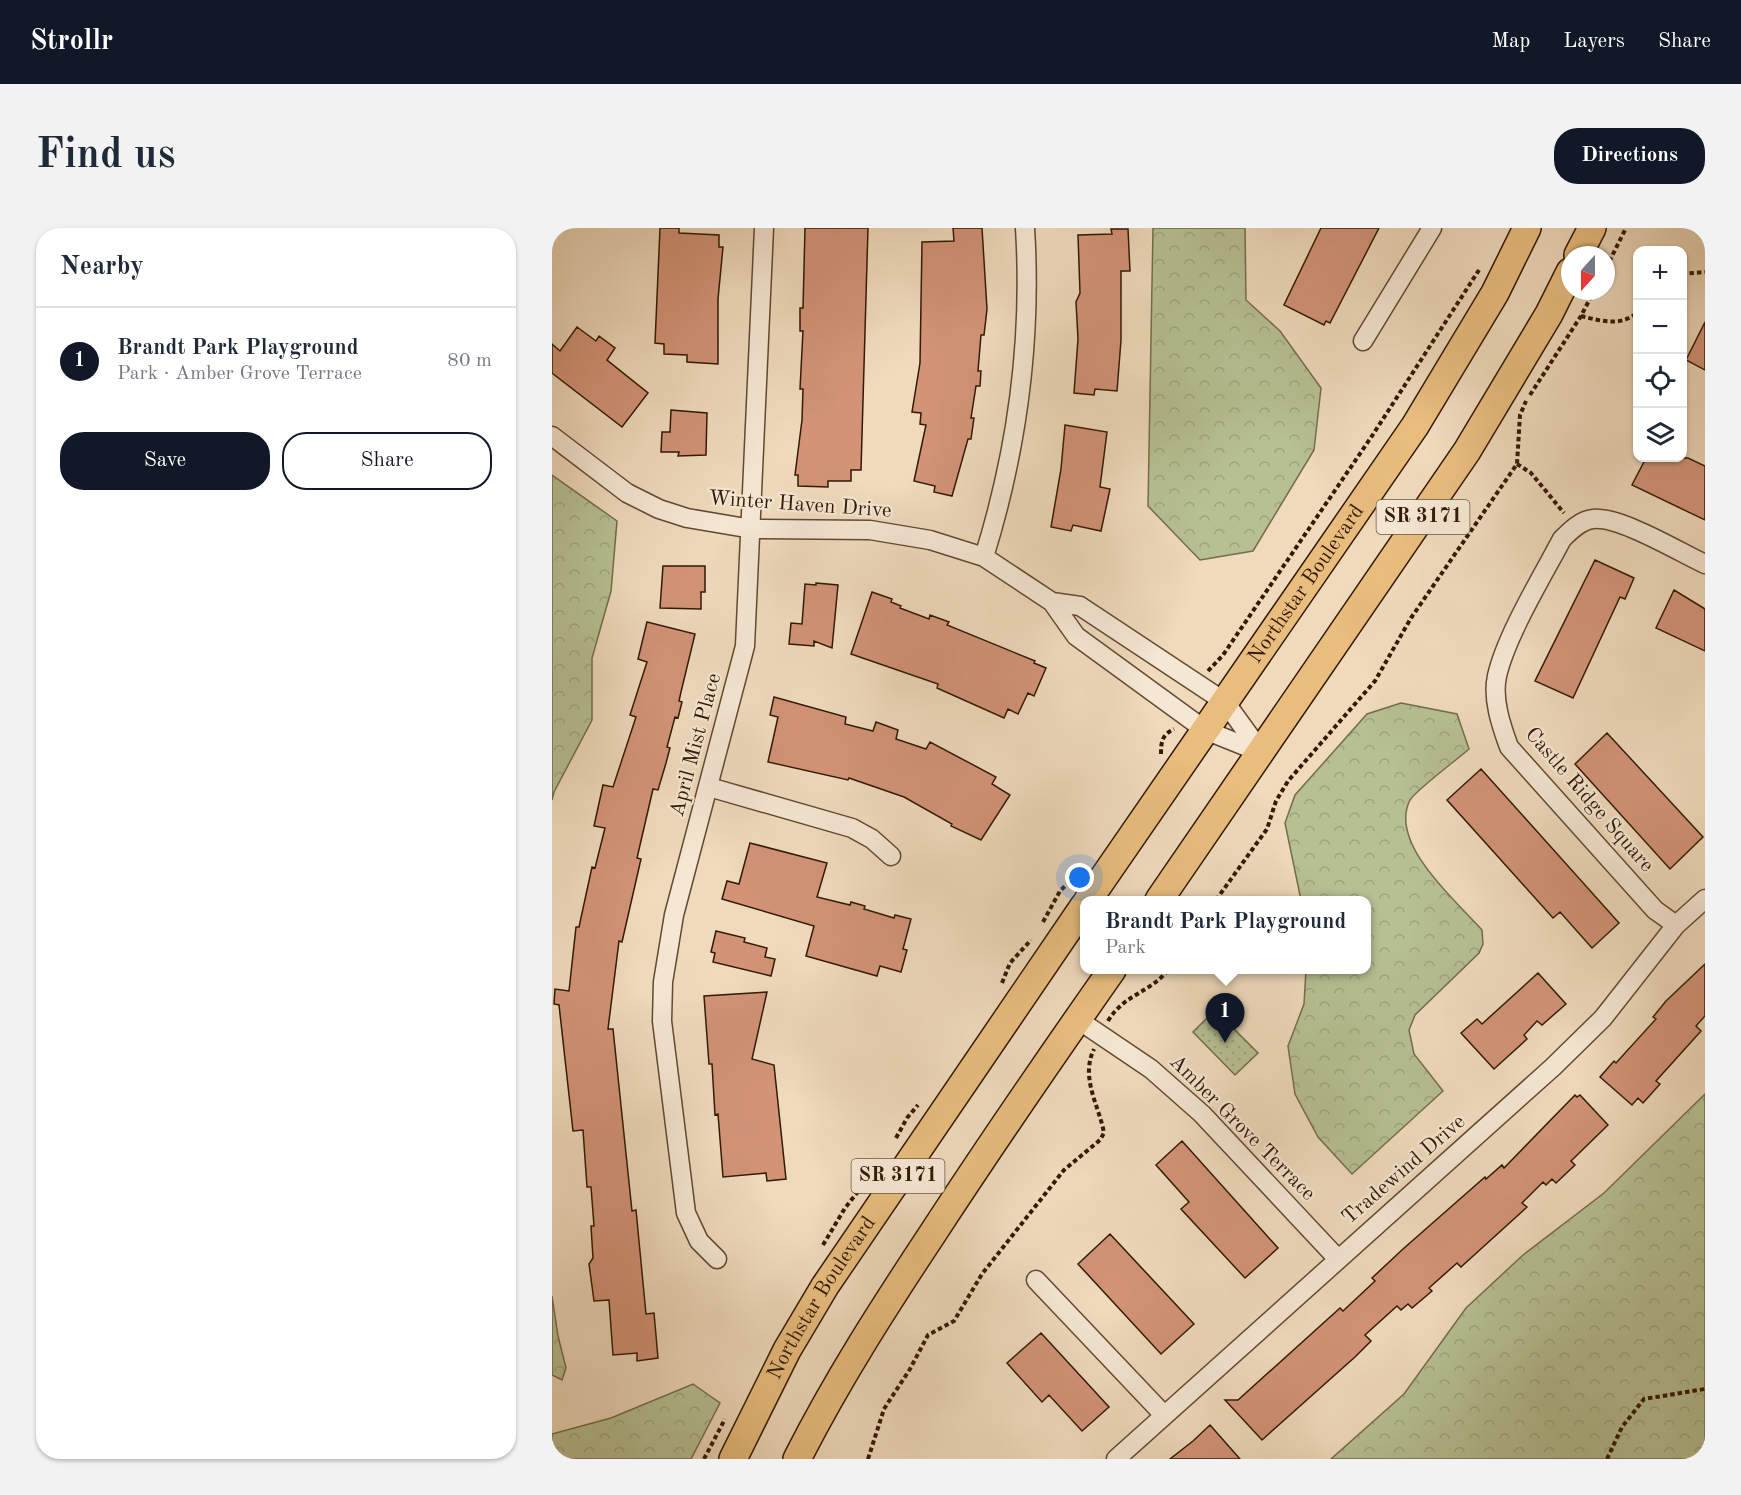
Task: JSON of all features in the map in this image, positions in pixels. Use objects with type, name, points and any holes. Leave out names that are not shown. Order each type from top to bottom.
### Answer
[{"type":"main road","name":"Northstar Boulevard","points":[[1091,896],[1415,426],[1495,293],[1527,228]]},
{"type":"main road","points":[[1583,246],[1592,228]]},
{"type":"main road","name":"SR 3171","points":[[1163,896],[1467,451],[1561,290]]},
{"type":"main road","name":"Northstar Boulevard","points":[[733,1459],[782,1359],[825,1286],[1080,912]]},
{"type":"main road","name":"SR 3171","points":[[797,1459],[830,1392],[878,1317],[1108,974]]},
{"type":"street","name":"April Mist Place","points":[[717,1259],[699,1241],[686,1213],[662,1021],[665,958],[745,646],[764,228]]},
{"type":"street","points":[[984,557],[1001,502],[1021,388],[1027,297],[1025,228]]},
{"type":"street","points":[[1363,341],[1432,228]]},
{"type":"street","name":"Winter Haven Drive","points":[[552,436],[627,493],[659,509],[716,525],[752,528],[870,530],[930,540],[984,557],[1052,602],[1076,636],[1205,730],[1262,753]]},
{"type":"street","points":[[1575,526],[1592,519],[1623,524],[1705,564]]},
{"type":"street","name":"Castle Ridge Square","points":[[1575,526],[1562,539],[1506,650],[1497,677],[1499,721],[1509,747],[1655,910],[1676,925]]},
{"type":"street","name":"Winter Haven Drive","points":[[1052,602],[1080,606],[1224,702],[1262,753]]},
{"type":"street","points":[[709,787],[852,828],[872,838],[891,856]]},
{"type":"street","name":"Tradewind Drive","points":[[1116,1459],[1337,1258],[1562,1059],[1603,1018],[1676,925],[1705,899]]},
{"type":"street","name":"Amber Grove Terrace","points":[[1077,1019],[1151,1069],[1202,1114],[1337,1258]]},
{"type":"street","points":[[1036,1280],[1164,1415]]},
{"type":"path","points":[[1615,250],[1626,228]]},
{"type":"path","points":[[1687,274],[1705,272]]},
{"type":"path","points":[[1219,896],[1267,829],[1276,801],[1288,781],[1375,681],[1411,618],[1517,464],[1520,415],[1526,400],[1589,300]]},
{"type":"path","points":[[1581,316],[1606,323],[1633,316]]},
{"type":"path","points":[[1517,464],[1532,473],[1575,526]]},
{"type":"path","points":[[868,1459],[884,1409],[910,1369],[928,1335],[954,1321],[982,1274],[1064,1170],[1100,1140],[1104,1133],[1090,1089],[1089,1058],[1115,1008],[1125,1000],[1149,988],[1162,974]]},
{"type":"path","points":[[1607,1459],[1622,1427],[1644,1398],[1705,1389]]},
{"type":"green space","points":[[1153,228],[1245,228],[1246,300],[1280,331],[1321,388],[1314,450],[1253,551],[1200,560],[1148,506]]},
{"type":"green space","points":[[552,475],[617,521],[611,591],[592,658],[592,720],[552,800]]},
{"type":"green space","points":[[1401,703],[1457,714],[1469,749],[1414,795],[1410,800],[1406,817],[1408,834],[1416,852],[1442,887],[1482,930],[1483,944],[1479,953],[1415,1015],[1409,1030],[1414,1054],[1443,1091],[1352,1174],[1318,1137],[1295,1094],[1288,1046],[1304,1004],[1306,974],[1371,974],[1371,896],[1300,896],[1285,823],[1295,795],[1367,714]]},
{"type":"green space","points":[[1215,1010],[1258,1053],[1235,1075],[1193,1032]]},
{"type":"green space","points":[[1705,1094],[1705,1459],[1331,1459],[1404,1394],[1466,1308],[1523,1255],[1604,1193]]},
{"type":"green space","points":[[552,1296],[566,1368],[562,1380],[552,1375]]},
{"type":"green space","points":[[693,1384],[720,1403],[691,1459],[552,1459],[552,1434],[611,1418]]},
{"type":"building","points":[[660,228],[679,228],[679,233],[719,235],[719,247],[723,247],[718,299],[718,364],[687,362],[687,355],[664,354],[664,344],[655,343]]},
{"type":"building","points":[[805,228],[868,228],[861,470],[851,470],[851,481],[828,481],[828,487],[798,486],[798,475],[795,475],[802,420],[803,389],[800,389],[803,331],[800,331],[800,308],[803,308]]},
{"type":"building","points":[[953,228],[982,228],[987,309],[984,335],[981,335],[978,371],[981,371],[980,386],[976,386],[971,418],[974,418],[971,439],[968,439],[952,496],[934,492],[935,486],[914,481],[926,425],[920,424],[921,413],[912,412],[920,363],[922,242],[954,241]]},
{"type":"building","points":[[1321,228],[1379,228],[1330,323],[1326,321],[1324,325],[1284,305]]},
{"type":"building","points":[[1111,229],[1128,229],[1130,271],[1121,271],[1121,340],[1117,391],[1095,389],[1094,395],[1074,393],[1078,339],[1076,302],[1080,293],[1078,235],[1112,234]]},
{"type":"building","points":[[1705,322],[1705,370],[1687,361]]},
{"type":"building","points":[[577,327],[596,341],[599,336],[615,348],[607,360],[648,393],[622,427],[552,373],[552,344],[560,351]]},
{"type":"building","points":[[671,410],[707,413],[706,455],[678,456],[679,452],[661,452],[662,432],[670,432]]},
{"type":"building","points":[[1065,425],[1107,432],[1100,487],[1110,489],[1101,531],[1073,525],[1071,531],[1051,527],[1061,469]]},
{"type":"building","points":[[1688,458],[1705,466],[1705,520],[1632,485],[1644,462],[1687,462]]},
{"type":"building","points":[[1595,560],[1634,578],[1625,599],[1620,597],[1573,698],[1535,681]]},
{"type":"building","points":[[663,566],[705,566],[705,592],[701,592],[701,609],[660,608]]},
{"type":"building","points":[[816,583],[838,585],[832,648],[814,641],[814,646],[789,644],[791,623],[802,624],[805,584],[816,585]]},
{"type":"building","points":[[1674,590],[1705,609],[1705,651],[1656,628]]},
{"type":"building","points":[[872,592],[892,599],[891,602],[901,606],[900,608],[929,619],[930,615],[949,622],[947,625],[1035,661],[1034,663],[1046,668],[1034,696],[1028,693],[1018,714],[1008,709],[1004,718],[937,688],[938,684],[851,654]]},
{"type":"building","points":[[647,622],[695,634],[679,701],[682,702],[678,718],[675,717],[667,747],[670,748],[658,790],[653,789],[637,858],[641,859],[622,942],[619,941],[608,1029],[613,1029],[632,1211],[636,1210],[646,1314],[654,1313],[658,1358],[637,1361],[637,1353],[613,1355],[609,1300],[594,1301],[589,1264],[593,1258],[591,1226],[594,1226],[591,1187],[587,1187],[583,1130],[573,1131],[559,1005],[554,1004],[555,989],[569,991],[576,927],[579,927],[592,867],[595,868],[605,828],[594,826],[603,785],[613,787],[636,717],[630,715],[647,662],[638,659]]},
{"type":"building","points":[[774,697],[846,717],[845,724],[873,731],[876,722],[898,730],[896,739],[926,749],[930,742],[996,777],[992,784],[1010,795],[981,840],[951,826],[952,824],[904,797],[849,778],[848,780],[768,762],[778,717],[770,715]]},
{"type":"building","points":[[1607,733],[1703,837],[1670,869],[1575,764]]},
{"type":"building","points":[[1481,769],[1619,923],[1592,948],[1560,912],[1553,918],[1447,800]]},
{"type":"building","points":[[750,843],[827,863],[817,897],[850,905],[851,902],[865,906],[864,909],[894,918],[895,915],[911,919],[903,949],[907,950],[901,972],[880,966],[877,976],[806,956],[814,926],[722,899],[727,881],[739,884]]},
{"type":"building","points":[[716,931],[745,938],[744,942],[767,948],[765,957],[775,959],[771,976],[713,962],[715,953],[711,952]]},
{"type":"building","points":[[1705,964],[1705,1016],[1696,1026],[1701,1031],[1656,1081],[1660,1084],[1643,1103],[1638,1098],[1632,1105],[1600,1077],[1656,1019],[1653,1017],[1666,1001]]},
{"type":"building","points":[[1538,973],[1566,1004],[1542,1025],[1537,1021],[1524,1035],[1527,1039],[1494,1069],[1461,1033],[1477,1019],[1482,1024]]},
{"type":"building","points":[[767,992],[752,1059],[774,1065],[786,1179],[767,1181],[766,1173],[723,1177],[718,1114],[715,1115],[712,1064],[709,1064],[704,996]]},
{"type":"building","points":[[1575,1095],[1577,1097],[1580,1095],[1608,1125],[1571,1161],[1575,1165],[1556,1183],[1552,1179],[1546,1185],[1543,1182],[1522,1203],[1527,1207],[1461,1267],[1457,1263],[1429,1288],[1432,1291],[1412,1308],[1408,1304],[1401,1310],[1397,1306],[1365,1335],[1371,1341],[1355,1357],[1262,1440],[1225,1400],[1238,1400],[1340,1308],[1343,1311],[1375,1281],[1372,1278],[1403,1249],[1485,1177],[1486,1179],[1502,1165],[1504,1168]]},
{"type":"building","points":[[1182,1141],[1278,1248],[1245,1278],[1181,1209],[1189,1202],[1156,1165]]},
{"type":"building","points":[[1110,1234],[1194,1324],[1161,1354],[1078,1264]]},
{"type":"building","points":[[1041,1333],[1109,1407],[1082,1431],[1049,1395],[1042,1402],[1007,1363]]},
{"type":"building","points":[[1210,1425],[1240,1459],[1170,1459],[1193,1441]]},
{"type":"place","name":"Brandt Park Playground","points":[[1225,1043]]}]
